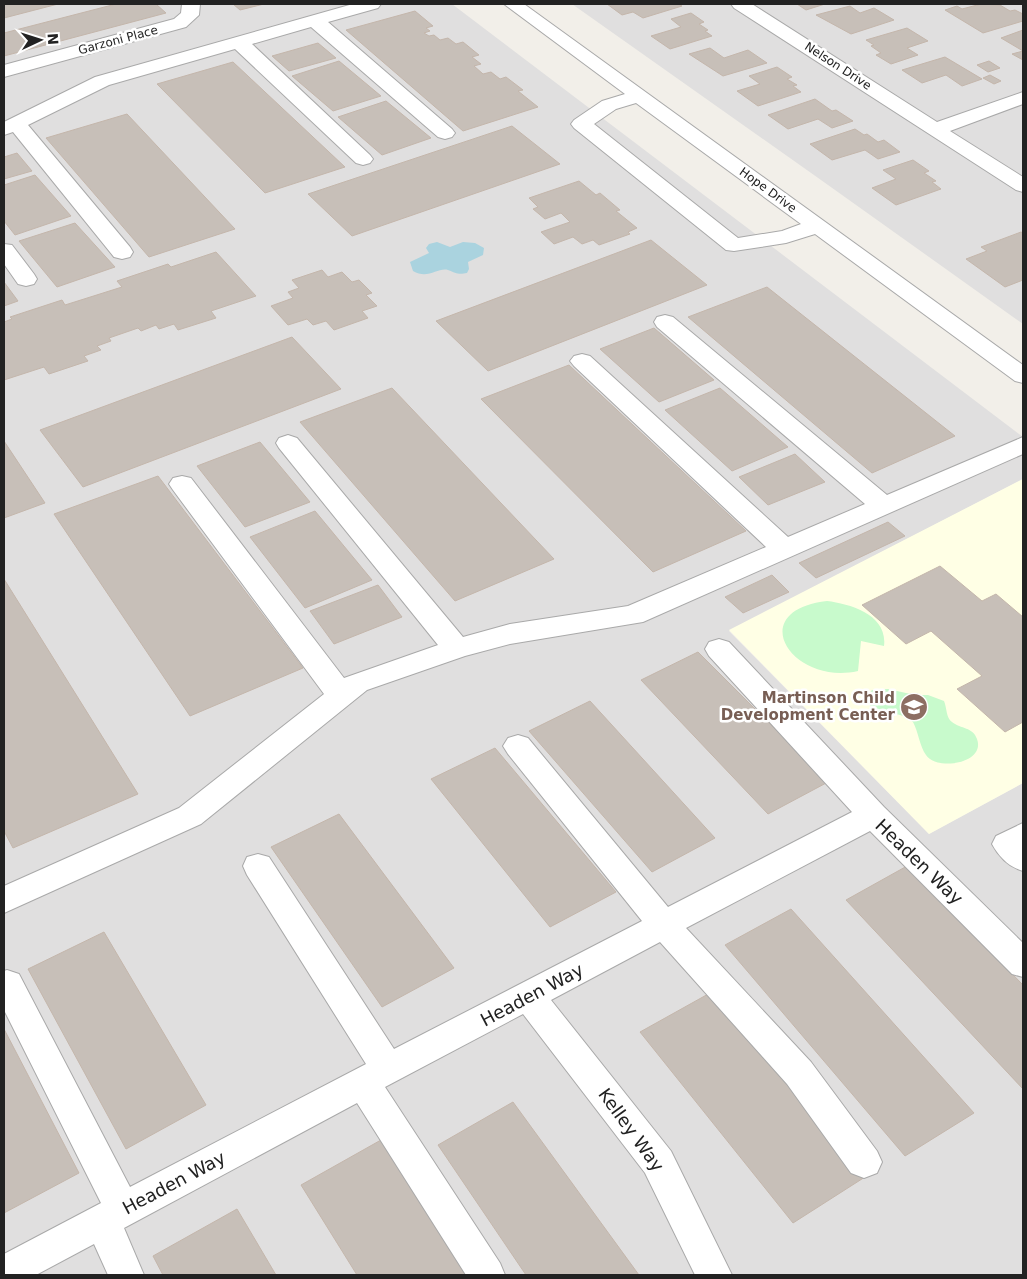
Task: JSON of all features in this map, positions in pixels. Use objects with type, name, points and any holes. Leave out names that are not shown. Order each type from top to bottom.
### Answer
[{"type":"street","name":"Garzoni Place","points":[[4,71],[180,24],[190,14],[191,4]]},
{"type":"street","points":[[122,252],[10,126],[102,81],[372,4]]},
{"type":"street","name":"Hope Drive","points":[[513,4],[1023,376]]},
{"type":"street","name":"Nelson Drive","points":[[740,4],[1023,186]]},
{"type":"street","points":[[316,20],[445,133]]},
{"type":"street","points":[[239,42],[363,160]]},
{"type":"street","points":[[640,96],[609,105],[581,124],[734,245],[786,237],[817,226]]},
{"type":"street","points":[[936,129],[1023,98]]},
{"type":"street","points":[[4,250],[26,279]]},
{"type":"street","points":[[664,322],[884,506]]},
{"type":"street","points":[[582,361],[785,549]]},
{"type":"street","points":[[288,444],[457,649]]},
{"type":"street","points":[[4,900],[190,816],[357,682],[457,649],[510,634],[633,615],[1023,445]]},
{"type":"street","points":[[182,484],[341,695]]},
{"type":"street","points":[[718,649],[873,815]]},
{"type":"street","points":[[518,746],[664,924],[798,1073],[864,1162]]},
{"type":"street","name":"Headen Way","points":[[4,1273],[873,815],[1023,964]]},
{"type":"street","points":[[1023,835],[1007,844],[1023,859]]},
{"type":"street","points":[[258,866],[487,1275]]},
{"type":"street","points":[[7,984],[113,1216],[126,1275]]},
{"type":"street","name":"Kelley Way","points":[[529,997],[658,1162],[714,1275]]},
{"type":"shaded area","points":[[4,4],[452,4],[1023,437],[1023,479],[729,631],[929,834],[1023,783],[1023,1275],[4,1275]]},
{"type":"shaded area","points":[[572,4],[1023,4],[1023,324],[821,180]]},
{"type":"shaded area","name":"Martinson Child Development Center","points":[[1023,479],[1023,783],[929,834],[729,630]]},
{"type":"green space","points":[[827,601],[857,608],[866,613],[880,626],[884,635],[884,646],[861,641],[858,671],[834,673],[814,668],[797,658],[786,645],[782,631],[787,618],[802,607]]},
{"type":"green space","points":[[888,689],[915,695],[928,695],[944,701],[950,720],[970,730],[975,735],[978,748],[974,754],[967,759],[949,764],[931,760],[924,752],[913,722],[897,714],[881,713],[869,704],[866,697],[872,690]]},
{"type":"water","points":[[437,242],[450,247],[463,242],[475,243],[484,248],[483,255],[468,262],[469,269],[467,273],[459,274],[448,270],[440,270],[423,274],[413,271],[410,262],[429,253],[426,248],[429,244]]},
{"type":"building","points":[[4,4],[58,4],[4,18]]},
{"type":"building","points":[[116,4],[156,4],[166,13],[4,56],[4,33]]},
{"type":"building","points":[[233,4],[264,4],[240,10]]},
{"type":"building","points":[[607,4],[678,4],[682,6],[643,18],[633,12],[622,15]]},
{"type":"building","points":[[797,4],[825,4],[806,10]]},
{"type":"building","points":[[981,4],[1000,5],[1010,11],[1015,10],[1023,14],[1023,21],[983,33],[945,10],[957,6],[962,9]]},
{"type":"building","points":[[850,6],[860,13],[874,8],[894,20],[851,34],[816,15]]},
{"type":"building","points":[[415,11],[433,26],[426,28],[430,31],[424,33],[429,36],[434,35],[440,40],[448,38],[456,44],[463,42],[479,55],[472,57],[481,64],[474,66],[483,74],[491,72],[500,79],[506,77],[523,90],[518,91],[538,107],[463,131],[346,30]]},
{"type":"building","points":[[691,13],[704,22],[699,24],[708,30],[705,31],[712,36],[670,49],[651,36],[681,27],[671,19]]},
{"type":"building","points":[[907,28],[928,41],[907,48],[918,55],[891,64],[876,55],[881,53],[866,40]]},
{"type":"building","points":[[1023,30],[1023,51],[1001,38]]},
{"type":"building","points":[[318,43],[336,58],[289,71],[272,56]]},
{"type":"building","points":[[710,48],[724,58],[748,50],[767,63],[723,76],[689,54]]},
{"type":"building","points":[[1023,51],[1023,60],[1012,54]]},
{"type":"building","points":[[945,57],[982,79],[962,86],[946,75],[922,83],[902,70]]},
{"type":"building","points":[[339,61],[381,96],[333,111],[292,76]]},
{"type":"building","points":[[989,61],[1000,68],[988,72],[977,65]]},
{"type":"building","points":[[233,62],[345,167],[265,193],[157,84]]},
{"type":"building","points":[[777,67],[792,77],[787,79],[797,85],[793,86],[801,92],[758,106],[737,91],[760,84],[749,76]]},
{"type":"building","points":[[990,75],[1001,81],[994,84],[983,78]]},
{"type":"building","points":[[815,99],[832,111],[836,110],[853,121],[832,128],[818,119],[788,129],[768,115]]},
{"type":"building","points":[[386,101],[431,138],[382,155],[338,117]]},
{"type":"building","points":[[127,114],[235,229],[149,257],[46,138]]},
{"type":"building","points":[[512,126],[560,164],[352,236],[308,194]]},
{"type":"building","points":[[855,129],[864,135],[867,134],[878,142],[884,140],[900,152],[878,159],[865,150],[832,160],[810,144]]},
{"type":"building","points":[[17,153],[32,171],[4,179],[4,157]]},
{"type":"building","points":[[913,160],[929,171],[924,173],[936,181],[932,182],[941,189],[896,205],[872,188],[896,179],[883,170]]},
{"type":"building","points":[[35,175],[71,216],[15,235],[4,221],[4,185]]},
{"type":"building","points":[[579,181],[596,195],[600,193],[620,210],[616,211],[637,228],[628,232],[630,234],[599,245],[593,240],[582,244],[573,237],[554,244],[541,232],[570,222],[561,213],[545,219],[533,209],[538,207],[529,198]]},
{"type":"building","points":[[75,223],[115,267],[57,287],[19,241]]},
{"type":"building","points":[[1021,232],[1023,233],[1023,280],[1005,287],[966,259],[987,251],[981,247]]},
{"type":"building","points":[[651,240],[707,285],[488,371],[436,321]]},
{"type":"building","points":[[216,252],[256,296],[211,311],[216,318],[178,330],[174,324],[159,329],[156,325],[141,331],[138,328],[109,338],[111,341],[97,346],[101,350],[84,356],[88,361],[49,374],[44,367],[4,380],[4,322],[12,319],[10,317],[62,300],[65,305],[122,287],[117,281],[168,264],[171,267]]},
{"type":"building","points":[[322,270],[328,277],[342,272],[352,282],[359,280],[372,293],[366,295],[377,306],[362,311],[368,318],[334,330],[326,321],[313,325],[307,319],[288,325],[271,306],[293,298],[288,292],[299,288],[292,280]]},
{"type":"building","points":[[4,282],[18,301],[4,306]]},
{"type":"building","points":[[767,287],[955,436],[872,473],[688,317]]},
{"type":"building","points":[[654,328],[714,380],[659,402],[600,349]]},
{"type":"building","points":[[292,337],[341,389],[83,487],[40,430]]},
{"type":"building","points":[[569,365],[746,531],[653,572],[481,399]]},
{"type":"building","points":[[392,388],[554,559],[455,601],[300,422]]},
{"type":"building","points":[[720,388],[788,447],[732,471],[665,410]]},
{"type":"building","points":[[4,441],[45,503],[4,518]]},
{"type":"building","points":[[260,442],[310,502],[245,527],[197,466]]},
{"type":"building","points":[[795,454],[825,482],[768,505],[739,477]]},
{"type":"building","points":[[158,476],[303,668],[190,716],[54,514]]},
{"type":"building","points":[[315,511],[372,580],[305,608],[250,537]]},
{"type":"building","points":[[888,522],[905,536],[816,578],[799,563]]},
{"type":"building","points":[[940,566],[982,601],[996,594],[1023,617],[1023,722],[1005,732],[957,689],[982,676],[931,631],[906,644],[862,605]]},
{"type":"building","points":[[772,575],[789,592],[743,613],[725,597]]},
{"type":"building","points":[[4,579],[138,794],[13,848],[4,831]]},
{"type":"building","points":[[378,585],[402,617],[334,644],[310,611]]},
{"type":"building","points":[[698,652],[828,782],[768,814],[641,680]]},
{"type":"building","points":[[590,701],[715,838],[652,872],[529,731]]},
{"type":"building","points":[[495,748],[616,892],[550,927],[431,779]]},
{"type":"building","points":[[339,814],[454,968],[382,1007],[271,847]]},
{"type":"building","points":[[907,866],[1023,985],[1023,1089],[846,900]]},
{"type":"building","points":[[791,909],[974,1113],[905,1156],[725,945]]},
{"type":"building","points":[[104,932],[206,1105],[126,1149],[28,969]]},
{"type":"building","points":[[710,993],[865,1177],[793,1223],[640,1032]]},
{"type":"building","points":[[4,1029],[79,1173],[4,1213]]},
{"type":"building","points":[[513,1102],[639,1275],[526,1275],[438,1145]]},
{"type":"building","points":[[381,1140],[469,1275],[357,1275],[301,1185]]},
{"type":"building","points":[[237,1209],[276,1275],[163,1275],[153,1256]]},
{"type":"place","name":"Martinson Child Development Center","points":[[914,707]]}]
